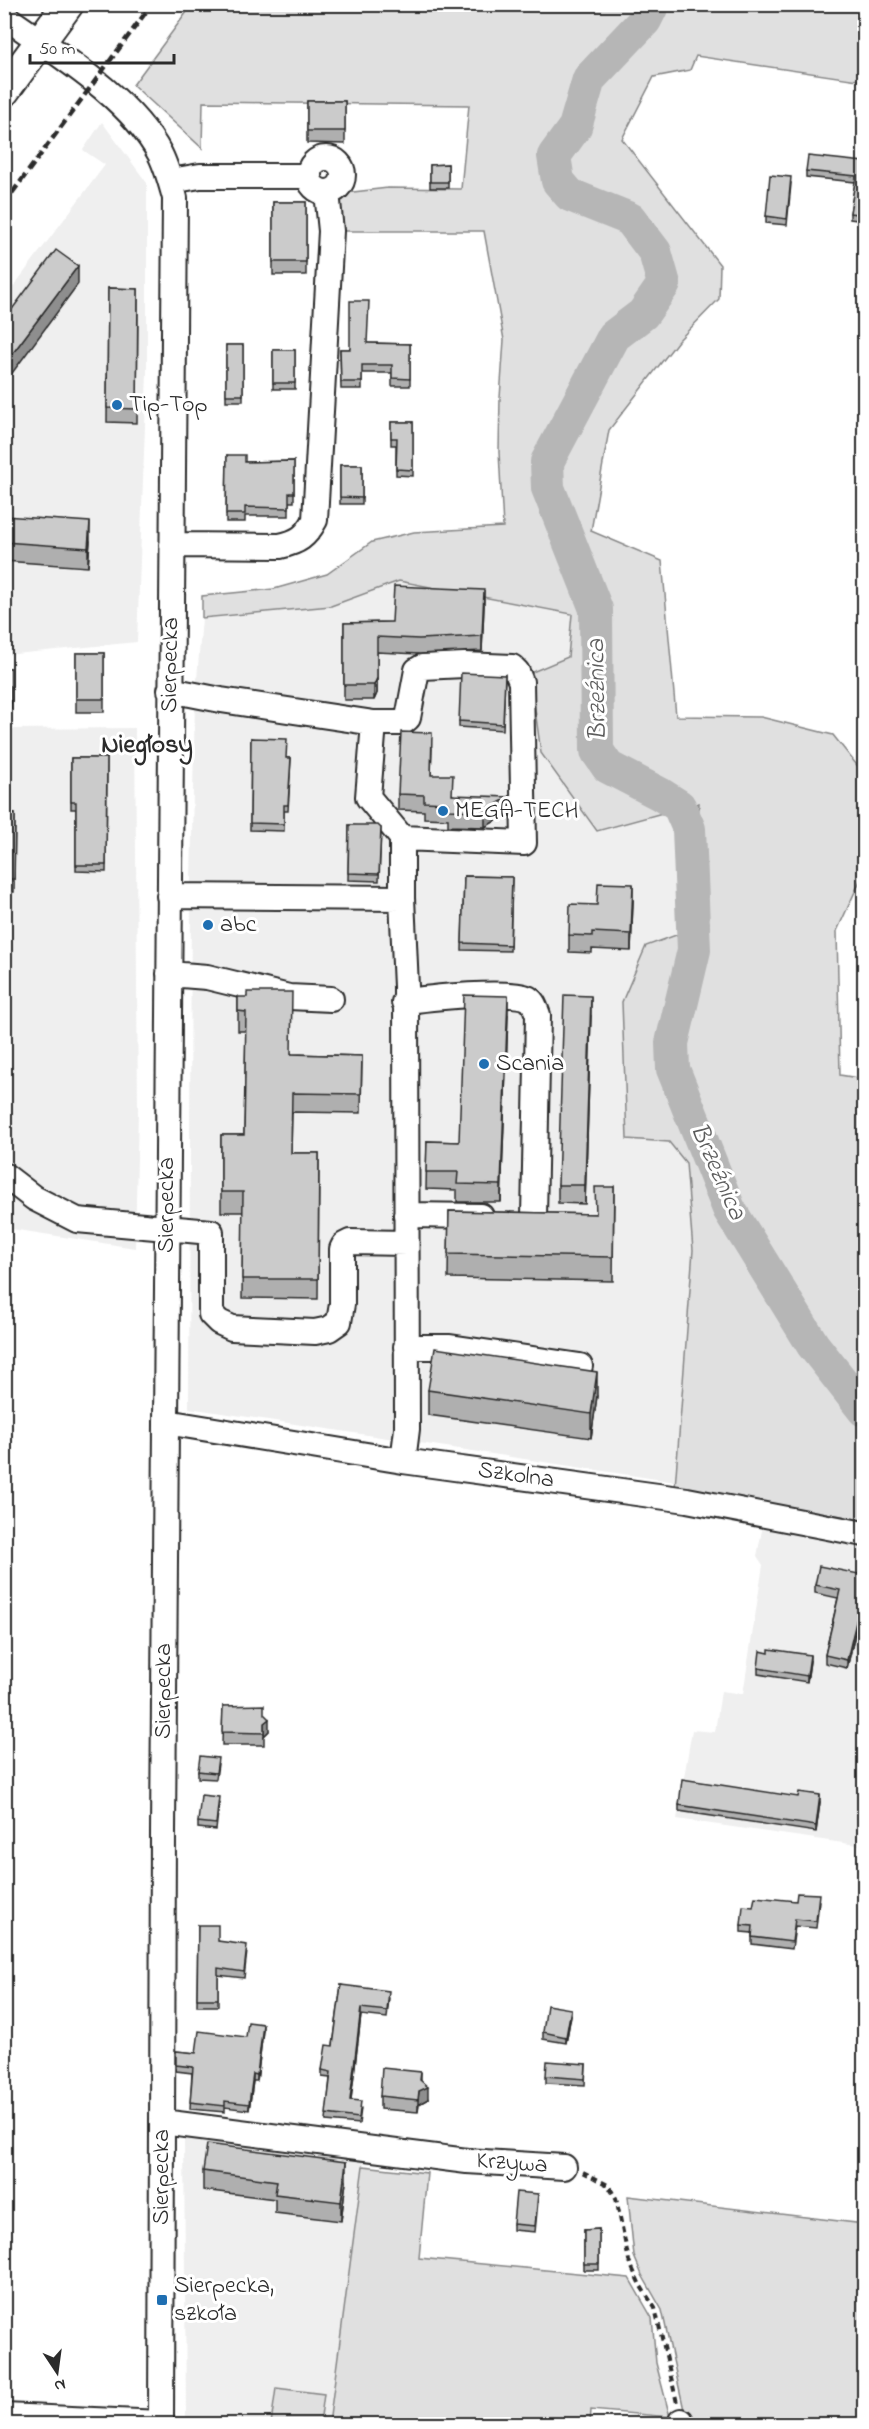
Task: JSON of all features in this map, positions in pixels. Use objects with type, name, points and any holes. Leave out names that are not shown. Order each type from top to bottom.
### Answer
[{"type":"main road","points":[[4,91],[68,4]]},
{"type":"street","name":"Sierpecka","points":[[4,16],[95,82],[130,114],[159,153],[171,181],[175,198],[170,690],[162,2424]]},
{"type":"street","points":[[171,181],[200,176],[309,176],[315,188],[327,192],[331,231],[315,520],[307,535],[295,542],[280,546],[172,545]]},
{"type":"street","points":[[170,690],[374,723],[402,723],[408,718],[414,677],[417,670],[422,667],[464,665],[512,667],[521,682],[524,843],[402,838]]},
{"type":"street","points":[[374,723],[368,797],[402,838],[407,1429],[403,1461]]},
{"type":"street","points":[[169,896],[402,898]]},
{"type":"street","points":[[169,974],[207,977],[289,997],[331,999]]},
{"type":"street","points":[[404,1002],[511,994],[529,999],[538,1015],[525,1217],[405,1215]]},
{"type":"street","points":[[4,1175],[34,1198],[77,1220],[211,1232],[212,1314],[219,1322],[232,1328],[315,1332],[329,1329],[339,1322],[342,1304],[342,1250],[344,1245],[350,1242],[406,1243]]},
{"type":"street","points":[[406,1347],[450,1347],[580,1366]]},
{"type":"street","name":"Szkolna","points":[[166,1422],[403,1461],[687,1500],[864,1534]]},
{"type":"street","name":"Krzywa","points":[[162,2122],[467,2161],[564,2167]]},
{"type":"street","points":[[4,2416],[162,2424]]},
{"type":"path","name":"Krzywa","points":[[564,2167],[578,2169],[608,2185],[616,2198],[629,2261],[640,2285],[655,2308],[681,2423]]},
{"type":"shaded area","points":[[192,5],[864,5],[864,81],[696,56],[690,70],[654,77],[622,139],[720,265],[719,299],[678,341],[609,430],[591,531],[662,561],[676,716],[761,717],[833,735],[864,774],[864,872],[837,931],[840,1075],[864,1079],[864,1523],[842,1516],[675,1488],[693,1250],[686,1163],[669,1142],[627,1139],[622,1002],[646,946],[709,923],[695,881],[699,803],[597,831],[541,753],[530,673],[568,657],[572,614],[399,581],[331,606],[202,618],[202,596],[274,589],[327,574],[372,542],[414,532],[503,527],[499,452],[504,340],[484,231],[335,231],[336,194],[388,188],[461,189],[469,105],[203,102],[202,148],[133,85]]},
{"type":"shaded area","points":[[102,122],[147,183],[147,372],[137,642],[5,655],[4,299],[105,165],[83,150]]},
{"type":"shaded area","points":[[399,581],[573,614],[568,657],[597,831],[699,802],[695,881],[709,923],[669,1142],[686,1163],[693,1250],[676,1482],[189,1408],[191,879],[195,703],[202,618],[331,606]]},
{"type":"shaded area","points":[[135,728],[138,1110],[135,1248],[5,1228],[4,729]]},
{"type":"shaded area","points":[[763,1525],[864,1546],[864,1720],[861,1724],[864,1771],[864,1846],[677,1819],[692,1730],[715,1732],[721,1691],[743,1694],[763,1565],[757,1556]]},
{"type":"shaded area","points":[[184,2138],[364,2161],[329,2424],[186,2424]]},
{"type":"shaded area","points":[[363,2166],[427,2173],[419,2258],[629,2278],[652,2318],[656,2363],[670,2417],[591,2410],[590,2424],[329,2424]]},
{"type":"shaded area","points":[[628,2196],[864,2224],[864,2424],[706,2424],[705,2421],[686,2419],[662,2310],[634,2256]]},
{"type":"shaded area","points":[[276,2388],[324,2394],[320,2424],[271,2424]]},
{"type":"building","points":[[307,101],[345,101],[345,131],[307,131]]},
{"type":"building","points":[[808,156],[864,162],[864,215],[850,213],[856,176],[806,171]]},
{"type":"building","points":[[448,164],[448,182],[430,182],[430,165]]},
{"type":"building","points":[[770,175],[791,177],[787,219],[766,216]]},
{"type":"building","points":[[273,202],[306,202],[306,262],[273,262]]},
{"type":"building","points":[[56,250],[78,266],[4,365],[4,320]]},
{"type":"building","points":[[108,288],[138,289],[137,409],[107,408]]},
{"type":"building","points":[[350,301],[369,301],[367,343],[410,344],[410,379],[392,378],[392,365],[362,365],[362,382],[341,382],[340,349],[350,349]]},
{"type":"building","points":[[226,345],[243,345],[243,395],[226,395]]},
{"type":"building","points":[[273,350],[295,350],[295,383],[273,383]]},
{"type":"building","points":[[391,422],[413,422],[413,470],[396,469],[397,438],[391,438]]},
{"type":"building","points":[[227,455],[245,455],[245,462],[294,461],[294,493],[289,493],[289,508],[245,507],[245,514],[226,514]]},
{"type":"building","points":[[340,465],[362,465],[362,498],[340,497]]},
{"type":"building","points":[[4,516],[90,522],[88,548],[4,542]]},
{"type":"building","points":[[394,586],[484,590],[482,636],[419,639],[377,637],[377,678],[374,685],[344,685],[344,623],[392,622]]},
{"type":"building","points":[[76,653],[104,653],[104,699],[76,699]]},
{"type":"building","points":[[4,668],[11,668],[11,703],[4,703]]},
{"type":"building","points":[[461,673],[505,675],[503,724],[459,721]]},
{"type":"building","points":[[401,732],[432,733],[431,775],[453,775],[452,795],[509,797],[485,811],[448,810],[448,803],[424,802],[424,795],[398,794]]},
{"type":"building","points":[[251,738],[287,739],[286,758],[291,758],[288,805],[284,805],[284,824],[250,823]]},
{"type":"building","points":[[4,744],[10,745],[9,814],[15,814],[14,879],[4,879]]},
{"type":"building","points":[[71,758],[107,758],[106,865],[76,865],[76,802],[71,802]]},
{"type":"building","points":[[349,825],[378,825],[381,828],[379,874],[348,873]]},
{"type":"building","points":[[464,876],[512,877],[510,945],[462,943]]},
{"type":"building","points":[[598,883],[633,884],[631,934],[592,932],[592,936],[569,935],[570,904],[597,905]]},
{"type":"building","points":[[247,992],[292,992],[291,1054],[362,1056],[361,1094],[292,1093],[291,1153],[319,1153],[318,1279],[242,1279],[243,1192],[221,1192],[221,1135],[244,1135],[246,1012],[238,1011],[238,997],[247,997]]},
{"type":"building","points":[[464,995],[508,996],[501,1185],[457,1184],[458,1172],[426,1172],[427,1141],[459,1142]]},
{"type":"building","points":[[564,995],[591,996],[585,1185],[558,1185]]},
{"type":"building","points":[[595,1187],[614,1187],[613,1257],[448,1254],[449,1211],[596,1214]]},
{"type":"building","points":[[435,1348],[597,1372],[591,1414],[428,1390]]},
{"type":"building","points":[[819,1566],[864,1575],[864,1593],[847,1660],[825,1655],[840,1590],[815,1585]]},
{"type":"building","points":[[769,1649],[810,1655],[807,1676],[758,1668],[760,1651],[769,1653]]},
{"type":"building","points":[[264,1705],[264,1714],[269,1719],[264,1723],[264,1733],[222,1732],[223,1706]]},
{"type":"building","points":[[200,1756],[218,1758],[216,1773],[198,1771]]},
{"type":"building","points":[[682,1779],[798,1797],[799,1792],[820,1795],[816,1826],[679,1805]]},
{"type":"building","points":[[201,1795],[219,1797],[216,1824],[198,1822]]},
{"type":"building","points":[[797,1893],[819,1894],[816,1921],[795,1919],[792,1942],[752,1937],[753,1926],[741,1925],[743,1906],[753,1907],[755,1897],[796,1901]]},
{"type":"building","points":[[198,1925],[218,1925],[218,1941],[247,1945],[244,1972],[218,1968],[218,1999],[197,1999]]},
{"type":"building","points":[[341,1985],[389,1991],[387,2011],[361,2008],[350,2100],[361,2101],[359,2118],[326,2114],[331,2072],[322,2070],[326,2045],[333,2046]]},
{"type":"building","points":[[547,2005],[571,2009],[566,2037],[543,2032]]},
{"type":"building","points":[[248,2022],[263,2024],[257,2075],[253,2074],[249,2104],[225,2101],[225,2106],[190,2102],[193,2067],[176,2065],[176,2051],[196,2053],[199,2031],[246,2037]]},
{"type":"building","points":[[547,2061],[586,2064],[585,2079],[546,2076]]},
{"type":"building","points":[[382,2068],[421,2072],[420,2080],[428,2087],[419,2091],[418,2100],[380,2096]]},
{"type":"building","points":[[207,2144],[346,2162],[341,2202],[275,2194],[277,2181],[203,2171]]},
{"type":"building","points":[[516,2192],[538,2194],[535,2226],[513,2224]]},
{"type":"building","points":[[599,2229],[599,2264],[584,2264],[584,2230]]},
{"type":"waterway","name":"Brzeźnica","points":[[653,4],[645,20],[589,79],[575,127],[554,156],[558,181],[570,195],[630,219],[655,252],[664,284],[643,314],[614,336],[547,462],[548,488],[596,609],[597,751],[608,767],[679,806],[689,829],[694,950],[672,1043],[673,1069],[729,1209],[813,1345],[864,1410]]},
{"type":"railway","points":[[4,204],[152,4]]},
{"type":"place","name":"Tip-Top","points":[[117,405]]},
{"type":"place","name":"MEGA-TECH","points":[[443,811]]},
{"type":"place","name":"abc","points":[[208,925]]},
{"type":"place","name":"Scania","points":[[484,1064]]},
{"type":"place","name":"Sierpecka, szkoła","points":[[162,2300]]},
{"type":"district","name":"Niegłosy","points":[[147,746]]}]
